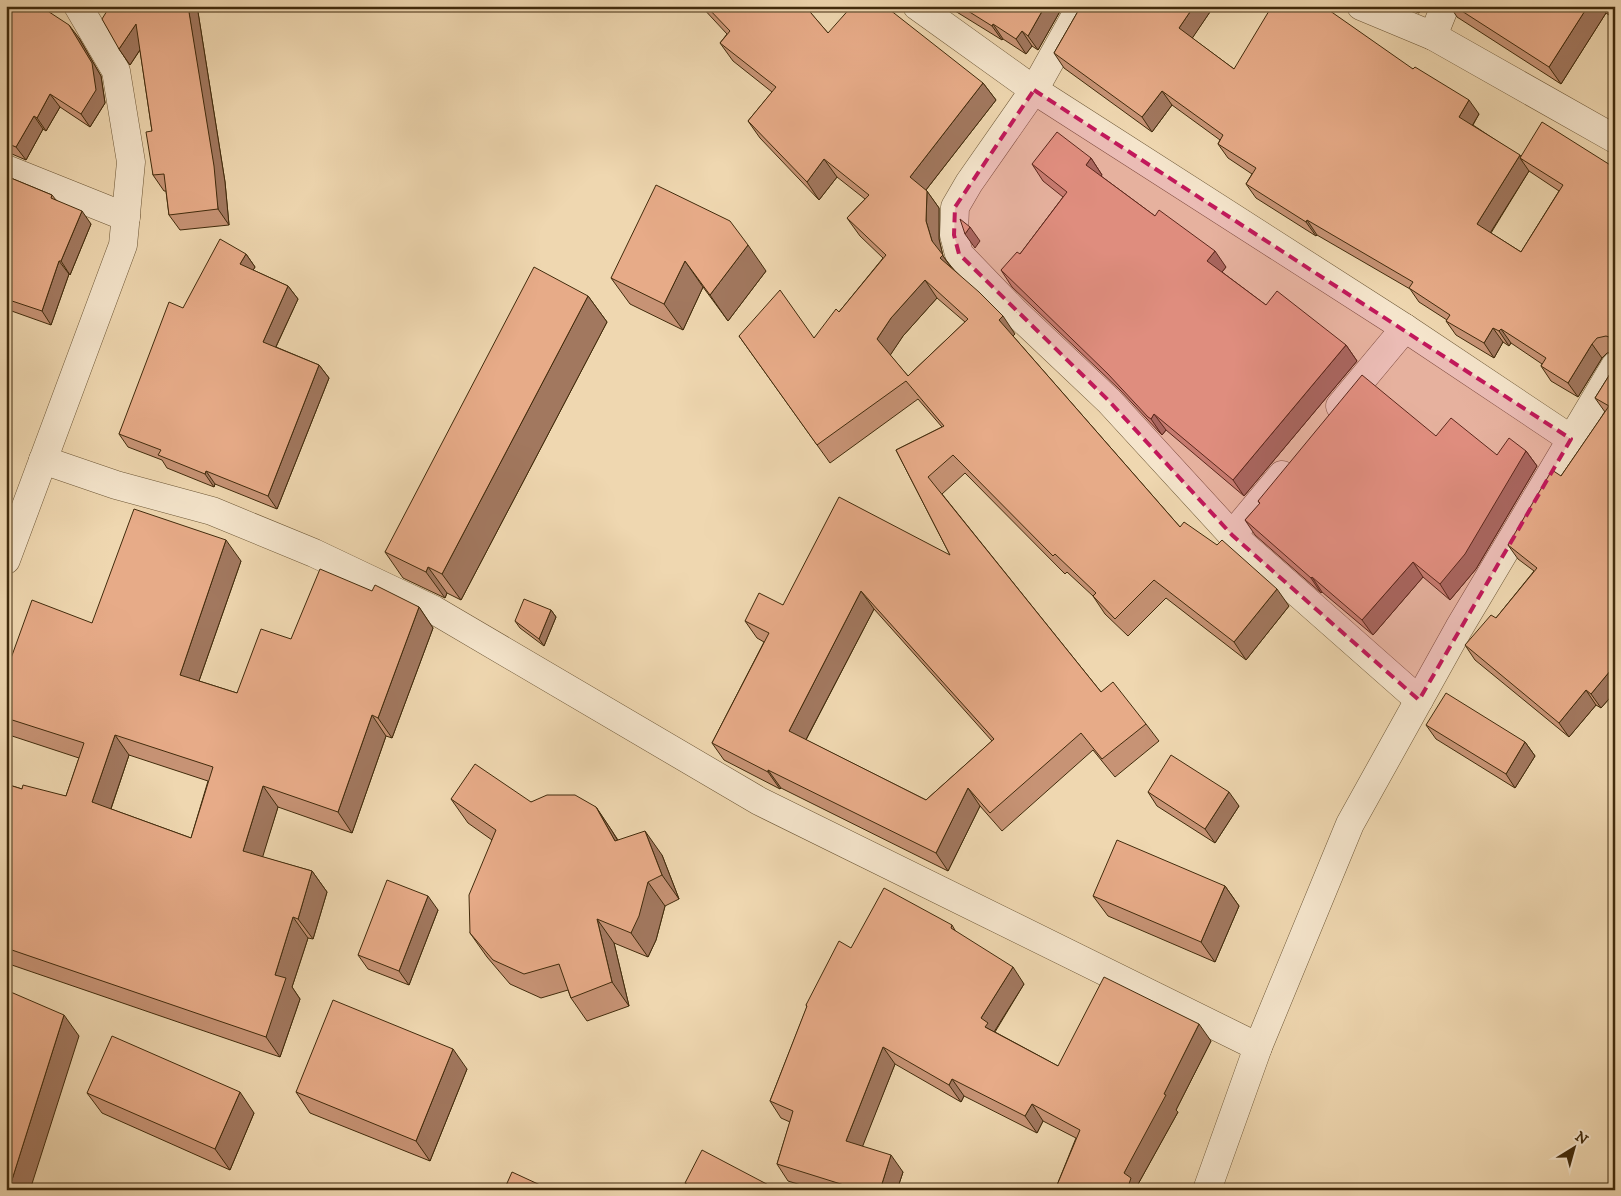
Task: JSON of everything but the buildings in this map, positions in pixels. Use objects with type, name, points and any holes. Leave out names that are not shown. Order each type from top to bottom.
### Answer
[{"type":"street","points":[[6,560],[123,245],[131,162],[116,71],[78,6]]},
{"type":"street","points":[[917,6],[1034,90],[1405,328],[1571,440]]},
{"type":"street","points":[[1081,6],[1034,90],[955,207],[954,235],[959,254],[1016,313],[1109,401],[1232,535],[1418,700]]},
{"type":"street","points":[[1361,6],[1434,36],[1615,139]]},
{"type":"street","points":[[1434,36],[1445,6]]},
{"type":"street","points":[[6,169],[126,217]]},
{"type":"street","points":[[1325,424],[1405,328]]},
{"type":"street","points":[[1207,1190],[1258,1047],[1350,824],[1459,628],[1615,366]]},
{"type":"street","points":[[1232,535],[1300,454]]},
{"type":"street","points":[[44,460],[116,485],[212,511],[314,553],[434,610],[759,801],[1258,1047]]},
{"type":"highlighted area","points":[[1034,90],[1571,439],[1419,700],[1232,535],[1109,401],[959,254],[954,235],[955,207]]}]
